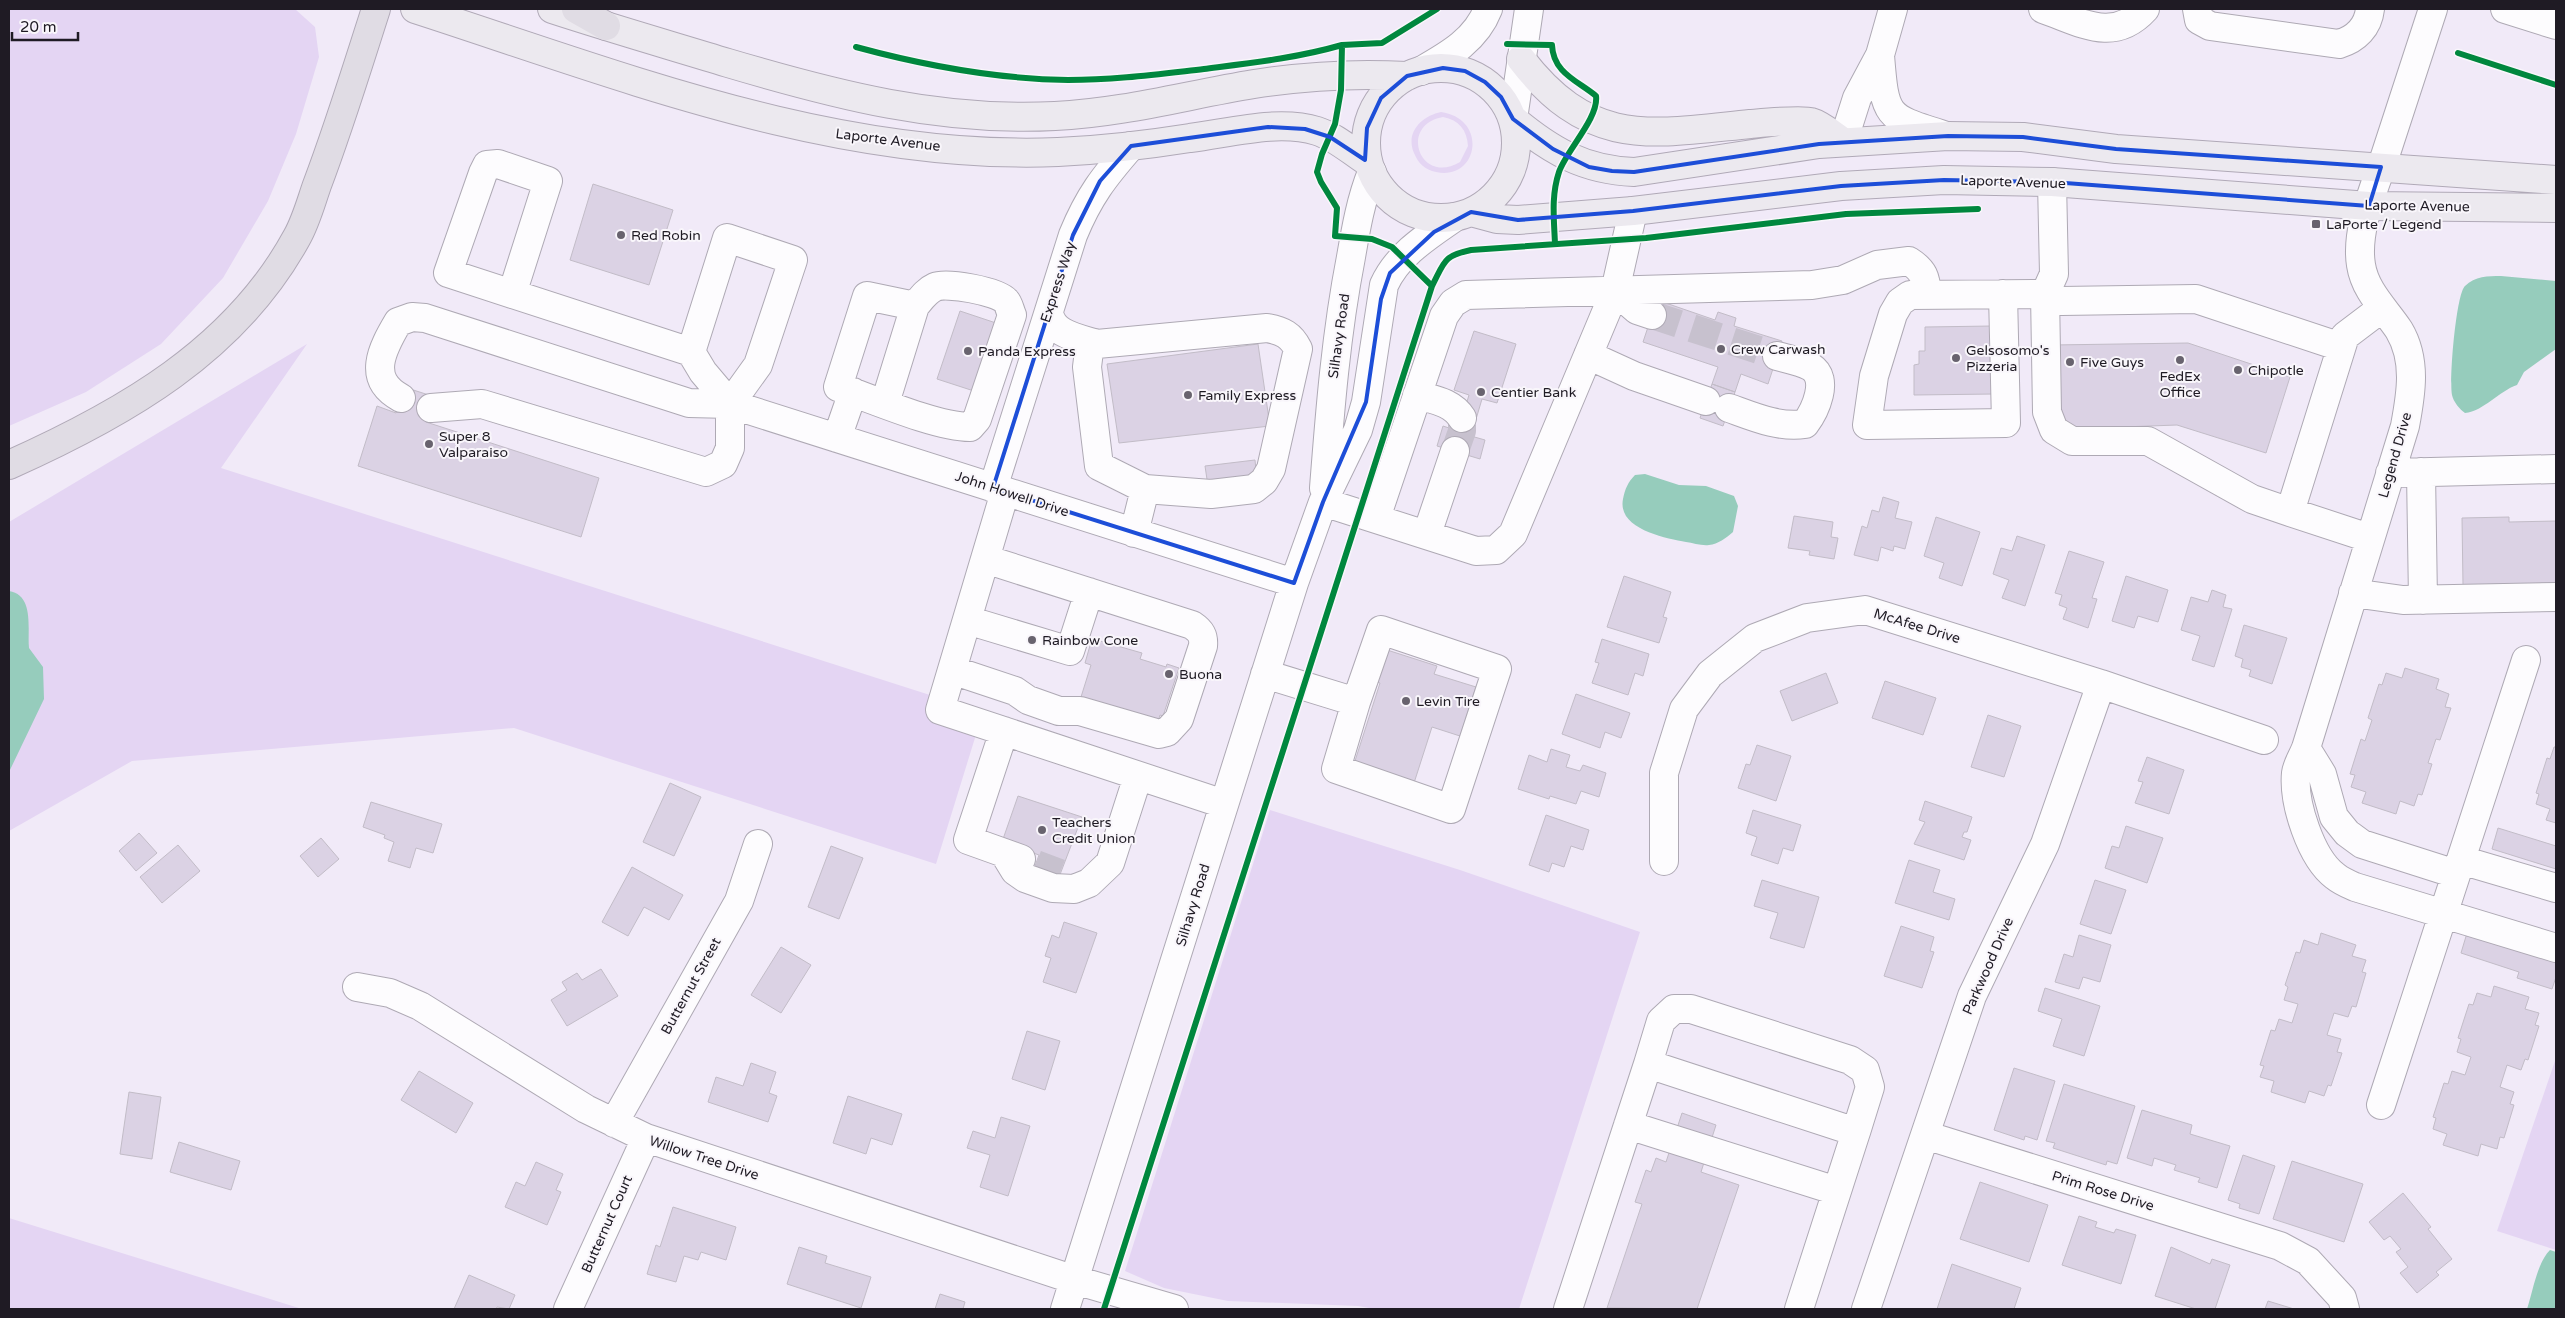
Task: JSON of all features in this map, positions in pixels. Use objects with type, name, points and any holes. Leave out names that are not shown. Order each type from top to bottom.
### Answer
[{"type":"highway","points":[[9,465],[42,450],[142,396],[210,347],[260,296],[297,236],[332,147],[376,9]]},
{"type":"highway","points":[[576,9],[606,26]]},
{"type":"main road","name":"Laporte Avenue","points":[[415,9],[749,114],[846,137],[928,147],[1009,152],[1056,152],[1131,146],[1268,127],[1292,126],[1330,137],[1370,167]]},
{"type":"main road","points":[[552,9],[806,86],[864,101],[977,116],[1016,117],[1094,113],[1166,102],[1252,85],[1315,76],[1414,74],[1450,69],[1465,72],[1485,82],[1501,97],[1513,120],[1517,139],[1516,152],[1509,177],[1493,198],[1463,215],[1435,218],[1415,213],[1397,204],[1382,190],[1370,167],[1367,128],[1372,112],[1381,98],[1393,86],[1414,74]]},
{"type":"main road","points":[[1521,59],[1543,87],[1590,118],[1612,128],[1662,133],[1758,124],[1811,122],[1844,142]]},
{"type":"main road","points":[[1513,120],[1531,135],[1567,157],[1589,167],[1612,171],[1634,172],[1791,148],[1844,142],[1948,136],[2023,137],[2116,149],[2556,180]]},
{"type":"main road","name":"Laporte Avenue","points":[[1463,215],[1518,220],[1633,211],[1841,186],[1944,180],[2052,182],[2369,206],[2556,208]]},
{"type":"street","points":[[1414,74],[1450,55],[1463,44],[1479,28],[1488,9]]},
{"type":"street","points":[[1513,120],[1529,9]]},
{"type":"street","points":[[1844,142],[1857,98],[1880,55],[1893,9]]},
{"type":"street","points":[[2043,9],[2104,29],[2129,24],[2145,9]]},
{"type":"street","points":[[2092,9],[2115,13],[2123,9]]},
{"type":"street","points":[[2197,9],[2198,20],[2210,26],[2326,42],[2356,36],[2367,21],[2370,9]]},
{"type":"street","points":[[2326,42],[2327,32],[2345,30],[2353,22],[2357,9]]},
{"type":"street","name":"Legend Drive","points":[[2433,9],[2369,206],[2362,232],[2360,264],[2366,283],[2400,331],[2412,364],[2410,402],[2306,748],[2296,772],[2297,795],[2304,822],[2317,857],[2334,876],[2355,888],[2556,948]]},
{"type":"street","points":[[2505,9],[2556,25]]},
{"type":"street","points":[[1880,55],[1883,97],[1890,111],[1907,123],[1948,136]]},
{"type":"street","name":"Express Way","points":[[1004,732],[940,710],[985,559],[999,490],[1049,312],[1085,205],[1100,181],[1131,146]]},
{"type":"street","points":[[512,294],[548,181],[498,164],[487,166],[483,173],[448,273],[512,294],[691,352],[704,372],[730,404]]},
{"type":"street","name":"Silhavy Road","points":[[1323,502],[1335,350],[1354,238],[1370,167]]},
{"type":"street","points":[[2052,182],[2054,274],[2045,294],[2047,412],[2054,430],[2072,441],[2148,440],[2252,499],[2370,538]]},
{"type":"street","points":[[1323,502],[1476,551],[1496,550],[1514,534],[1615,291],[1633,211]]},
{"type":"street","name":"Silhavy Road","points":[[1065,1309],[1294,583],[1323,502],[1354,438],[1366,402],[1381,299],[1390,273],[1402,257],[1463,215]]},
{"type":"street","points":[[431,408],[482,404],[706,472],[723,464],[730,448],[730,404],[758,365],[792,260],[727,238],[691,352]]},
{"type":"street","points":[[1376,518],[1444,316],[1453,303],[1466,296],[1812,285],[1844,280],[1877,265],[1909,261],[1920,268],[1927,282],[1926,295]]},
{"type":"street","points":[[884,403],[915,306],[928,291],[936,286],[947,285],[992,294],[1006,301],[1012,315],[977,419],[970,427],[956,427],[884,403],[838,387],[867,296],[915,306]]},
{"type":"street","points":[[1615,291],[1636,310],[1652,316]]},
{"type":"street","points":[[2003,294],[2006,423],[1867,424],[1874,376],[1894,314],[1900,302],[1910,295],[2003,294],[2045,294],[2061,301],[2196,299],[2341,347]]},
{"type":"street","points":[[2290,512],[2345,336],[2382,308]]},
{"type":"street","points":[[1049,312],[1050,320],[1054,327],[1072,336],[1092,355],[1098,466],[1145,489],[1211,494],[1254,489],[1264,481],[1271,469],[1298,349],[1292,337],[1280,330],[1266,328],[1092,355]]},
{"type":"street","name":"John Howell Drive","points":[[401,398],[390,392],[382,383],[381,356],[398,322],[412,317],[424,318],[689,403],[730,404],[1294,583]]},
{"type":"street","points":[[1298,349],[1335,350]]},
{"type":"street","points":[[1588,355],[1634,376],[1773,423],[1792,426],[1805,424],[1811,415],[1820,390],[1819,378],[1813,368],[1777,356]]},
{"type":"street","points":[[837,438],[853,392]]},
{"type":"street","points":[[1417,395],[1448,404],[1457,410],[1462,418]]},
{"type":"street","points":[[1427,534],[1455,451]]},
{"type":"street","points":[[2390,473],[2556,469]]},
{"type":"street","points":[[2421,472],[2423,600]]},
{"type":"street","points":[[1134,533],[1145,489]]},
{"type":"street","points":[[952,670],[1015,691],[1028,700],[1059,711],[1080,711],[1149,732],[1167,732],[1178,719],[1203,646],[1204,638],[1192,624],[985,559]]},
{"type":"street","points":[[967,620],[1070,651],[1089,592]]},
{"type":"street","points":[[2353,593],[2423,600],[2556,597]]},
{"type":"street","name":"McAfee Drive","points":[[1664,861],[1664,773],[1684,709],[1710,674],[1755,638],[1808,618],[1865,610],[2101,684],[2264,740]]},
{"type":"street","points":[[1381,630],[1497,669],[1451,809],[1336,769],[1356,702],[1381,630]]},
{"type":"street","points":[[2382,1105],[2526,660]]},
{"type":"street","points":[[1266,674],[1356,702]]},
{"type":"street","name":"Parkwood Drive","points":[[1866,1309],[1972,996],[2045,844],[2101,684]]},
{"type":"street","points":[[1089,883],[968,840],[1004,732],[1224,804]]},
{"type":"street","points":[[2306,748],[2322,774],[2334,817],[2347,833],[2362,844],[2556,888]]},
{"type":"street","points":[[1004,853],[1015,870],[1034,882],[1074,889],[1089,883],[1110,863],[1138,776]]},
{"type":"street","name":"Butternut Street","points":[[614,1124],[739,901],[758,844]]},
{"type":"street","name":"Willow Tree Drive","points":[[357,987],[390,993],[420,1006],[614,1124],[646,1138],[1075,1280],[1174,1309]]},
{"type":"street","points":[[1568,1309],[1661,1022],[1674,1009],[1691,1009],[1850,1060],[1865,1070],[1870,1087],[1799,1309]]},
{"type":"street","points":[[1648,1064],[1856,1132]]},
{"type":"street","points":[[1628,1125],[1837,1191]]},
{"type":"street","name":"Prim Rose Drive","points":[[1925,1135],[2280,1246],[2308,1261],[2342,1298],[2345,1309]]},
{"type":"street","name":"Butternut Court","points":[[568,1309],[646,1138]]},
{"type":"highlighted area","points":[[1443,68],[1465,71],[1485,82],[1501,97],[1513,119],[1553,149],[1589,167],[1612,171],[1634,172],[1819,144],[1948,136],[2023,137],[2116,149],[2381,167],[2369,206],[2052,182],[1944,180],[1841,186],[1633,211],[1518,220],[1471,212],[1434,232],[1390,273],[1381,299],[1366,402],[1323,502],[1294,583],[993,488],[1073,235],[1100,181],[1131,146],[1268,127],[1305,129],[1330,137],[1365,160],[1367,128],[1381,98],[1407,76]]},
{"type":"shaded area","points":[[9,9],[295,9],[315,27],[319,57],[296,134],[268,201],[223,278],[161,344],[86,392],[9,426]]},
{"type":"shaded area","points":[[1441,112],[1456,117],[1466,126],[1472,136],[1472,148],[1469,159],[1461,167],[1450,172],[1436,172],[1425,168],[1414,153],[1412,138],[1417,126],[1434,114]],"holes":[[[1443,117],[1458,123],[1464,131],[1468,146],[1460,162],[1446,167],[1434,166],[1425,160],[1420,152],[1418,141],[1421,131],[1429,122]]]},
{"type":"shaded area","points":[[2501,276],[2556,281],[2556,349],[2524,372],[2517,385],[2479,409],[2465,413],[2454,400],[2451,387],[2456,320],[2462,292],[2465,286],[2477,278]]},
{"type":"shaded area","points":[[307,344],[221,468],[983,712],[936,864],[514,728],[132,761],[9,831],[9,522]]},
{"type":"shaded area","points":[[1645,474],[1679,485],[1706,486],[1734,496],[1738,506],[1733,532],[1719,542],[1703,545],[1655,535],[1635,525],[1627,518],[1623,509],[1623,499],[1627,486],[1635,475]]},
{"type":"shaded area","points":[[9,591],[23,599],[26,606],[29,624],[29,648],[43,667],[44,699],[9,772]]},
{"type":"shaded area","points":[[1270,810],[1460,870],[1640,932],[1519,1309],[1375,1309],[1358,1306],[1228,1301],[1164,1288],[1125,1271]]},
{"type":"shaded area","points":[[2556,1058],[2556,1250],[2497,1231]]},
{"type":"shaded area","points":[[9,1218],[302,1309],[9,1309]]},
{"type":"shaded area","points":[[2550,1250],[2556,1252],[2556,1309],[2527,1309],[2542,1262]]},
{"type":"building","name":"Red Robin","points":[[593,184],[673,210],[649,285],[570,260]]},
{"type":"building","name":"Crew Carwash","points":[[1657,300],[1715,320],[1718,312],[1736,318],[1734,326],[1782,341],[1768,384],[1741,374],[1735,392],[1712,384],[1718,367],[1643,342]]},
{"type":"building","name":"Panda Express","points":[[960,311],[999,324],[977,392],[937,379]]},
{"type":"building","name":"Gelsosomo's Pizzeria","points":[[1992,326],[1994,394],[1914,395],[1914,365],[1919,364],[1919,351],[1925,351],[1925,327]]},
{"type":"building","name":"Centier Bank","points":[[1474,331],[1516,344],[1497,403],[1482,399],[1471,436],[1485,440],[1480,459],[1437,446],[1443,426],[1458,431],[1469,395],[1454,390]]},
{"type":"building","points":[[2188,343],[2290,377],[2266,453],[2177,425],[2068,429],[2053,415],[2052,345]]},
{"type":"building","name":"Family Express","points":[[1258,344],[1270,426],[1119,443],[1107,364]]},
{"type":"building","points":[[1712,384],[1735,392],[1723,426],[1700,418]]},
{"type":"building","name":"Super 8 Valparaiso","points":[[404,387],[435,397],[426,422],[599,478],[581,537],[358,466],[377,406],[396,413]]},
{"type":"building","points":[[1255,460],[1257,480],[1208,486],[1205,466]]},
{"type":"building","points":[[1883,497],[1899,502],[1895,518],[1912,522],[1905,549],[1894,546],[1893,551],[1881,547],[1878,561],[1854,555],[1862,526],[1867,528],[1872,510],[1879,512]]},
{"type":"building","points":[[1794,516],[1833,522],[1831,537],[1838,538],[1834,559],[1809,555],[1810,551],[1788,548]]},
{"type":"building","points":[[1936,517],[1980,532],[1962,586],[1939,578],[1944,563],[1924,556]]},
{"type":"building","points":[[2509,517],[2509,522],[2556,521],[2556,583],[2463,585],[2462,518]]},
{"type":"building","points":[[2017,536],[2045,545],[2025,606],[2002,598],[2009,580],[1993,574],[2001,548],[2012,551]]},
{"type":"building","points":[[2069,551],[2104,562],[2092,598],[2097,599],[2088,628],[2063,619],[2067,608],[2059,605],[2062,595],[2055,593]]},
{"type":"building","points":[[1624,576],[1671,592],[1663,617],[1667,618],[1659,643],[1607,627]]},
{"type":"building","points":[[2126,576],[2168,590],[2158,622],[2138,616],[2134,628],[2112,621]]},
{"type":"building","points":[[2212,590],[2226,595],[2223,607],[2232,609],[2214,667],[2192,660],[2200,636],[2181,630],[2191,597],[2208,602]]},
{"type":"building","points":[[2244,625],[2287,638],[2272,684],[2249,676],[2251,670],[2241,667],[2243,659],[2235,656]]},
{"type":"building","points":[[1602,639],[1649,654],[1643,676],[1635,673],[1628,695],[1592,683],[1599,663],[1595,662]]},
{"type":"building","points":[[1100,641],[1142,653],[1140,659],[1166,667],[1167,664],[1179,668],[1163,716],[1160,715],[1158,722],[1081,697],[1091,665],[1085,663],[1091,642],[1099,645]]},
{"type":"building","points":[[1384,649],[1437,666],[1434,674],[1476,687],[1460,736],[1432,727],[1414,783],[1354,764],[1380,683],[1374,681]]},
{"type":"building","points":[[2405,668],[2439,679],[2436,689],[2449,694],[2445,707],[2451,708],[2440,740],[2436,739],[2428,763],[2432,764],[2422,795],[2418,794],[2414,806],[2400,801],[2396,814],[2362,803],[2366,792],[2351,787],[2355,775],[2350,774],[2361,739],[2365,741],[2372,720],[2368,718],[2379,684],[2382,685],[2386,673],[2402,678]]},
{"type":"building","points":[[1826,673],[1838,703],[1792,721],[1780,691]]},
{"type":"building","points":[[1885,681],[1936,698],[1923,735],[1872,718]]},
{"type":"building","points":[[1576,694],[1630,713],[1621,738],[1605,732],[1600,748],[1562,734]]},
{"type":"building","points":[[1988,715],[2021,726],[2004,777],[1971,767]]},
{"type":"building","points":[[1757,745],[1791,756],[1776,801],[1738,788],[1746,764],[1750,765]]},
{"type":"building","points":[[2554,747],[2556,747],[2556,823],[2546,820],[2550,809],[2536,804],[2539,794],[2536,793],[2547,758],[2550,759]]},
{"type":"building","points":[[1551,749],[1570,755],[1566,767],[1580,771],[1583,765],[1606,773],[1599,797],[1581,791],[1576,804],[1550,796],[1549,799],[1518,789],[1529,755],[1547,762]]},
{"type":"building","points":[[2147,757],[2184,770],[2169,814],[2135,803],[2143,782],[2138,781]]},
{"type":"building","points":[[670,783],[701,797],[674,856],[643,842]]},
{"type":"building","name":"Teachers Credit Union","points":[[1018,796],[1082,817],[1056,885],[1031,877],[1039,855],[1002,842]]},
{"type":"building","points":[[1925,801],[1972,817],[1967,832],[1964,832],[1962,837],[1971,840],[1964,860],[1914,844],[1925,822],[1919,820]]},
{"type":"building","points":[[371,802],[442,824],[433,853],[416,848],[410,868],[388,861],[394,842],[384,838],[385,835],[363,827]]},
{"type":"building","points":[[1753,810],[1801,825],[1793,851],[1783,848],[1778,864],[1751,855],[1757,837],[1746,833]]},
{"type":"building","points":[[1546,815],[1589,830],[1583,850],[1571,846],[1564,867],[1552,863],[1549,872],[1529,865]]},
{"type":"building","points":[[2126,826],[2163,838],[2147,883],[2105,868],[2112,846],[2119,848]]},
{"type":"building","points":[[2498,828],[2556,846],[2556,869],[2492,849]]},
{"type":"building","points":[[139,833],[157,853],[136,871],[119,851]]},
{"type":"building","points":[[321,838],[339,859],[318,877],[300,856]]},
{"type":"building","points":[[178,845],[200,871],[162,903],[140,877]]},
{"type":"building","points":[[831,846],[863,858],[839,919],[808,907]]},
{"type":"building","points":[[1909,860],[1940,870],[1933,892],[1955,899],[1949,920],[1895,903]]},
{"type":"building","points":[[632,867],[683,895],[669,920],[644,907],[628,936],[602,922]]},
{"type":"building","points":[[1762,880],[1819,897],[1804,948],[1770,938],[1778,913],[1754,906]]},
{"type":"building","points":[[2095,880],[2126,890],[2111,934],[2080,924]]},
{"type":"building","points":[[1064,922],[1097,933],[1076,993],[1043,982],[1051,958],[1045,956],[1052,935],[1059,938]]},
{"type":"building","points":[[1901,926],[1934,937],[1930,951],[1934,952],[1922,988],[1884,976]]},
{"type":"building","points":[[2321,933],[2356,945],[2352,956],[2366,960],[2362,972],[2366,973],[2356,1007],[2352,1006],[2348,1017],[2334,1013],[2327,1035],[2341,1039],[2337,1052],[2342,1053],[2331,1086],[2328,1085],[2324,1096],[2309,1091],[2305,1103],[2271,1092],[2274,1081],[2260,1077],[2264,1066],[2260,1065],[2271,1030],[2275,1031],[2279,1019],[2292,1023],[2298,1004],[2284,1000],[2288,987],[2285,985],[2296,952],[2300,953],[2304,940],[2318,945]]},
{"type":"building","points":[[2467,933],[2556,962],[2556,977],[2552,989],[2517,978],[2519,972],[2461,953]]},
{"type":"building","points":[[2079,935],[2111,945],[2100,982],[2083,977],[2079,989],[2055,982],[2064,954],[2073,957]]},
{"type":"building","points":[[781,947],[811,965],[781,1013],[751,995]]},
{"type":"building","points":[[601,969],[618,996],[567,1026],[551,1000],[567,990],[562,982],[577,973],[582,980]]},
{"type":"building","points":[[2494,986],[2529,997],[2525,1009],[2539,1013],[2535,1025],[2539,1026],[2528,1060],[2525,1059],[2521,1070],[2507,1065],[2500,1087],[2514,1092],[2510,1104],[2514,1105],[2504,1138],[2500,1137],[2497,1149],[2481,1144],[2478,1156],[2443,1145],[2447,1134],[2433,1129],[2436,1118],[2433,1117],[2444,1083],[2448,1084],[2452,1071],[2465,1075],[2471,1057],[2457,1052],[2461,1039],[2458,1038],[2469,1004],[2473,1005],[2477,993],[2491,997]]},
{"type":"building","points":[[2045,988],[2100,1006],[2084,1056],[2053,1046],[2062,1019],[2038,1011]]},
{"type":"building","points":[[1027,1031],[1060,1041],[1045,1090],[1012,1079]]},
{"type":"building","points":[[751,1063],[776,1072],[769,1093],[777,1096],[768,1122],[708,1102],[716,1077],[743,1086]]},
{"type":"building","points":[[2014,1068],[2055,1081],[2037,1140],[2025,1136],[2024,1140],[1994,1130]]},
{"type":"building","points":[[419,1071],[473,1103],[456,1133],[401,1100]]},
{"type":"building","points":[[2064,1084],[2135,1106],[2117,1164],[2107,1161],[2106,1165],[2053,1148],[2055,1143],[2046,1141]]},
{"type":"building","points":[[129,1092],[161,1097],[152,1159],[120,1154]]},
{"type":"building","points":[[848,1096],[902,1114],[892,1145],[871,1138],[866,1154],[833,1143]]},
{"type":"building","points":[[2142,1110],[2192,1125],[2190,1134],[2230,1146],[2217,1188],[2198,1182],[2200,1178],[2174,1170],[2176,1165],[2154,1158],[2152,1166],[2127,1158]]},
{"type":"building","points":[[1682,1113],[1716,1125],[1701,1172],[1739,1185],[1697,1309],[1607,1308],[1642,1204],[1635,1202],[1646,1170],[1651,1172],[1656,1158],[1666,1162]]},
{"type":"building","points":[[1001,1117],[1030,1126],[1008,1196],[980,1187],[990,1155],[967,1148],[973,1131],[995,1138]]},
{"type":"building","points":[[179,1142],[240,1161],[231,1190],[170,1172]]},
{"type":"building","points":[[2243,1155],[2275,1166],[2259,1214],[2239,1208],[2240,1204],[2228,1200]]},
{"type":"building","points":[[2292,1161],[2363,1184],[2344,1242],[2273,1219]]},
{"type":"building","points":[[536,1162],[563,1174],[556,1190],[561,1192],[547,1225],[505,1207],[516,1182],[525,1186]]},
{"type":"building","points":[[1980,1182],[2048,1205],[2029,1262],[1960,1239]]},
{"type":"building","points":[[2403,1193],[2431,1227],[2428,1229],[2452,1259],[2436,1272],[2439,1275],[2417,1293],[2400,1273],[2408,1267],[2396,1252],[2401,1249],[2390,1236],[2384,1240],[2369,1222]]},
{"type":"building","points":[[673,1207],[736,1227],[726,1260],[701,1252],[698,1260],[684,1256],[676,1282],[647,1274],[656,1245],[660,1247]]},
{"type":"building","points":[[2079,1216],[2097,1222],[2095,1227],[2114,1233],[2116,1229],[2136,1235],[2121,1284],[2062,1265]]},
{"type":"building","points":[[799,1247],[827,1256],[825,1263],[871,1277],[861,1308],[787,1284]]},
{"type":"building","points":[[2171,1247],[2210,1264],[2212,1259],[2230,1265],[2215,1309],[2196,1309],[2155,1296]]},
{"type":"building","points":[[1952,1264],[2021,1288],[2014,1309],[1937,1309]]},
{"type":"building","points":[[469,1275],[515,1295],[509,1309],[497,1307],[496,1309],[454,1309]]},
{"type":"building","points":[[940,1294],[965,1302],[963,1309],[935,1309]]},
{"type":"building","points":[[2268,1301],[2294,1309],[2265,1309]]},
{"type":"tunnel","points":[[1652,315],[1777,356]]},
{"type":"tunnel","points":[[1455,451],[1462,431],[1462,418]]},
{"type":"tunnel","points":[[1036,864],[1060,873]]},
{"type":"cycle path","points":[[1437,9],[1382,43],[1342,45],[1341,90],[1335,124],[1322,154],[1317,172],[1337,208],[1335,236],[1372,239],[1392,247],[1432,286],[1443,265],[1450,257],[1471,250],[1646,238],[1846,214],[1978,209]]},
{"type":"cycle path","points":[[1507,44],[1552,45],[1553,55],[1562,69],[1574,81],[1596,96],[1596,105],[1592,114],[1563,164],[1556,181],[1554,208],[1555,244]]},
{"type":"cycle path","points":[[856,47],[935,66],[1014,77],[1068,80],[1102,79],[1239,65],[1291,57],[1342,45]]},
{"type":"cycle path","points":[[2458,53],[2556,85]]},
{"type":"cycle path","points":[[1104,1309],[1432,286]]},
{"type":"place","name":"LaPorte / Legend","points":[[2316,224]]},
{"type":"place","name":"Red Robin","points":[[621,235]]},
{"type":"place","name":"Crew Carwash","points":[[1721,349]]},
{"type":"place","name":"Panda Express","points":[[968,351]]},
{"type":"place","name":"Gelsosomo's Pizzeria","points":[[1956,358]]},
{"type":"place","name":"FedEx Office","points":[[2180,360]]},
{"type":"place","name":"Five Guys","points":[[2070,362]]},
{"type":"place","name":"Chipotle","points":[[2238,370]]},
{"type":"place","name":"Centier Bank","points":[[1481,392]]},
{"type":"place","name":"Family Express","points":[[1188,395]]},
{"type":"place","name":"Super 8 Valparaiso","points":[[429,444]]},
{"type":"place","name":"Rainbow Cone","points":[[1032,640]]},
{"type":"place","name":"Buona","points":[[1169,674]]},
{"type":"place","name":"Levin Tire","points":[[1406,701]]},
{"type":"place","name":"Teachers Credit Union","points":[[1042,830]]}]
